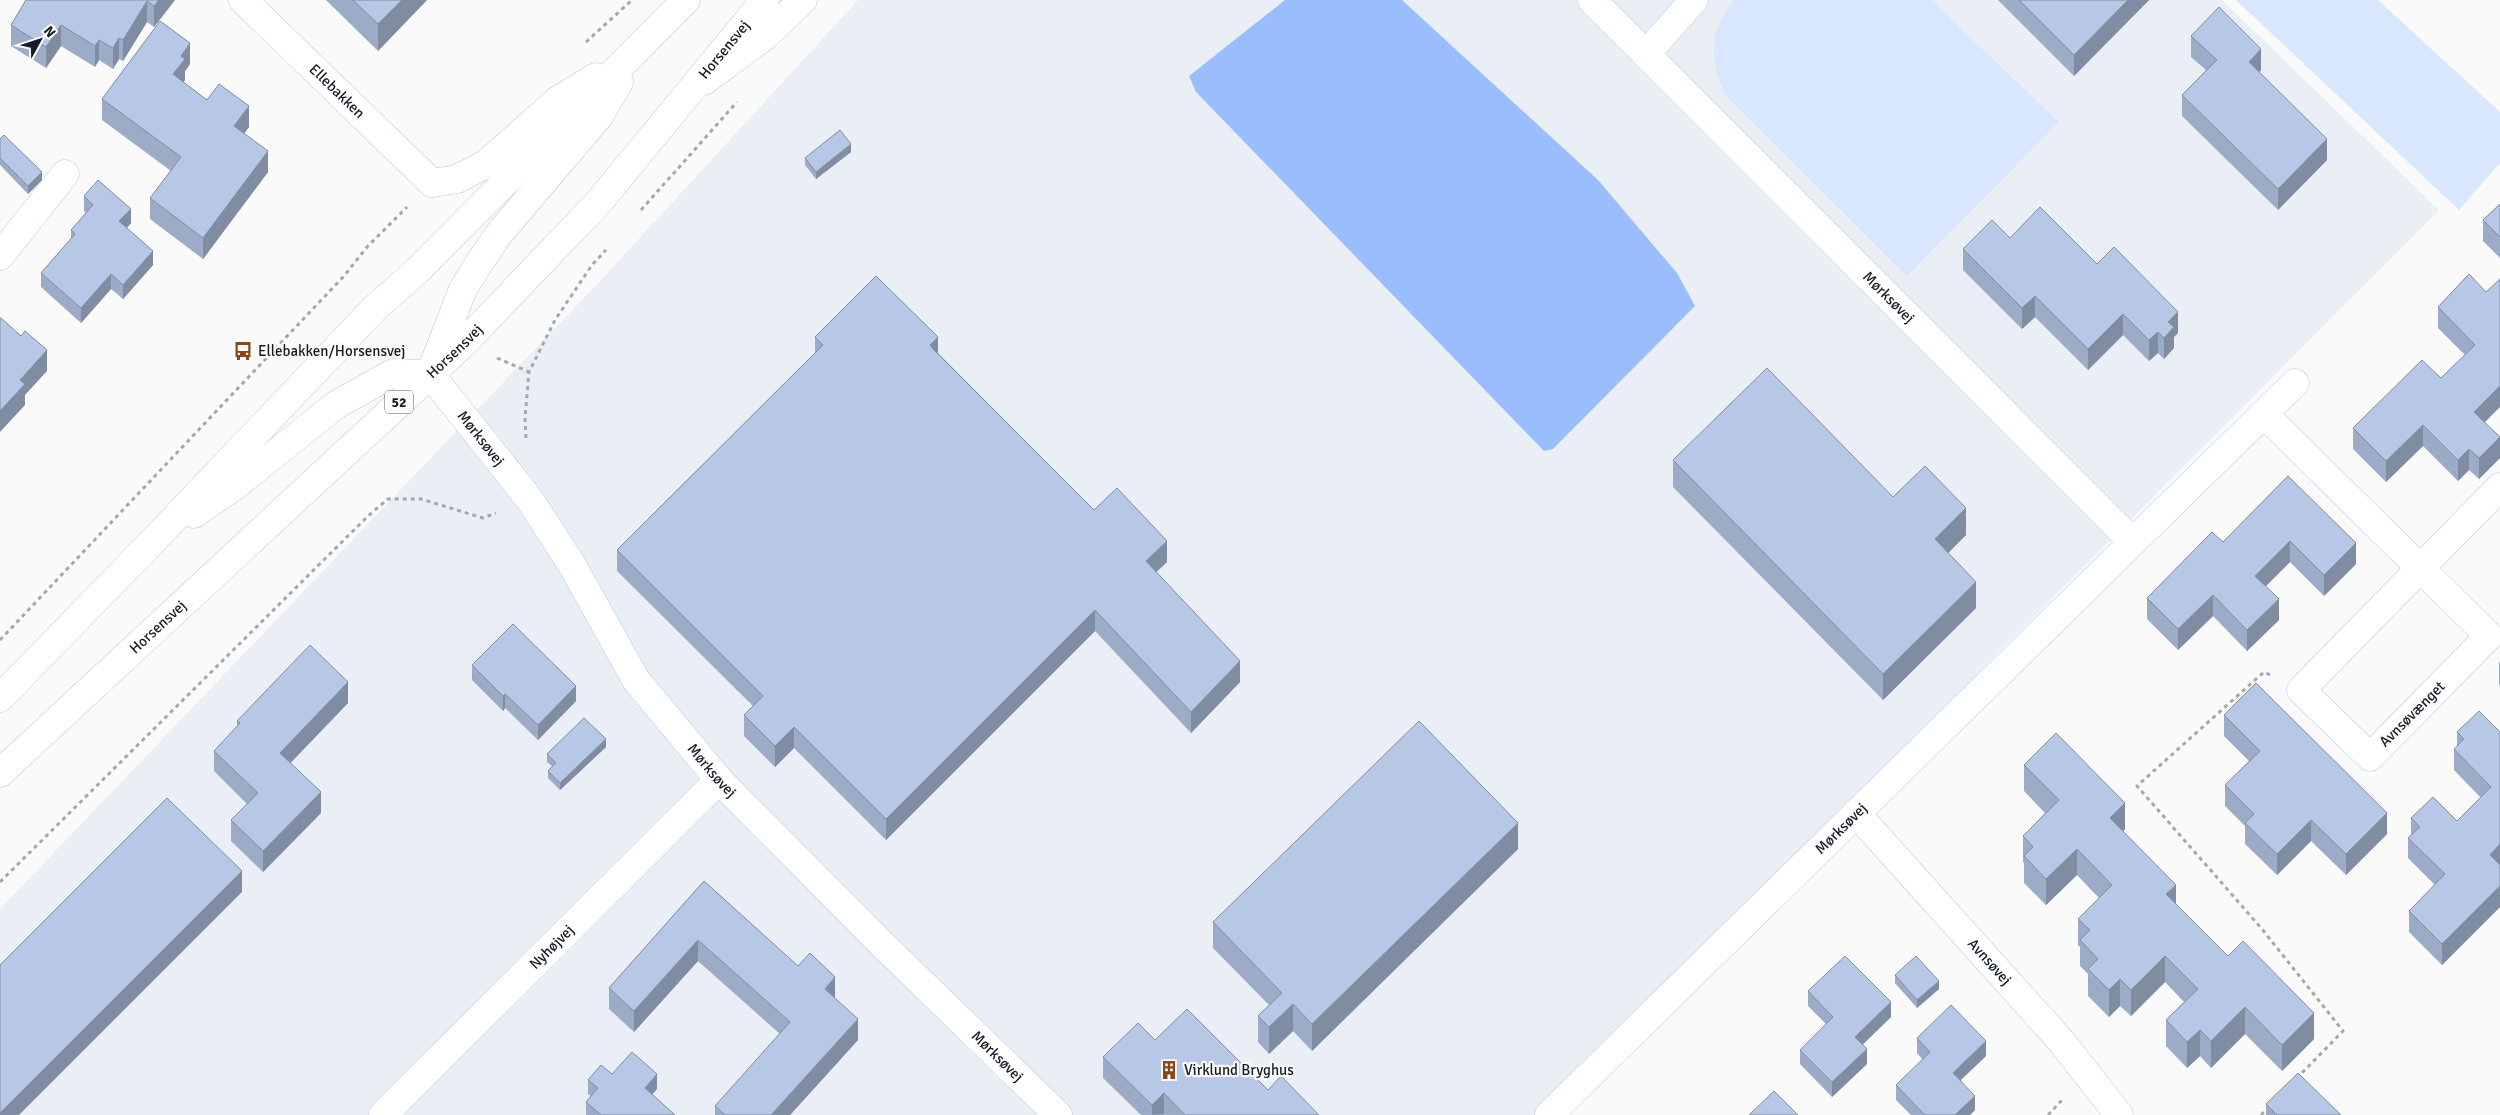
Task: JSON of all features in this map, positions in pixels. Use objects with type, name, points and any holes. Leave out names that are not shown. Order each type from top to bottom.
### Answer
[{"type":"street","name":"Ellebakken","points":[[243,0],[432,183]]},
{"type":"street","name":"52","points":[[0,698],[375,308],[418,270],[686,0]]},
{"type":"street","name":"Horsensvej","points":[[0,773],[463,344],[598,203],[765,0]]},
{"type":"street","points":[[691,91],[765,36],[803,0]]},
{"type":"street","name":"Mørksøvej","points":[[1592,0],[1648,53],[2132,541]]},
{"type":"street","points":[[1648,53],[1694,0]]},
{"type":"street","name":"52","points":[[432,183],[457,179],[486,164],[558,100],[635,52]]},
{"type":"street","name":"52","points":[[153,541],[235,486],[336,405],[393,373],[430,374],[463,289],[480,262],[498,235],[600,115],[635,52]]},
{"type":"street","points":[[0,256],[65,174]]},
{"type":"street","name":"Mørksøvej","points":[[430,374],[530,500],[572,565],[636,680],[719,780],[882,944],[1058,1115]]},
{"type":"street","name":"Mørksøvej","points":[[1549,1115],[2295,383]]},
{"type":"street","name":"Avnsøvænget","points":[[2264,414],[2489,636],[2370,757],[2301,690]]},
{"type":"street","points":[[2301,690],[2500,487]]},
{"type":"street","name":"Nyhøjvej","points":[[383,1115],[719,780]]},
{"type":"street","name":"Avnsøvej","points":[[1856,813],[2061,1042],[2119,1115]]},
{"type":"path","points":[[582,46],[632,0]]},
{"type":"path","points":[[637,214],[742,98]]},
{"type":"path","points":[[0,640],[344,276],[368,247],[432,183]]},
{"type":"path","points":[[526,445],[525,418],[529,372],[555,320],[592,265],[611,243]]},
{"type":"path","points":[[0,882],[360,523],[388,499],[421,499],[483,518],[530,500]]},
{"type":"path","points":[[2296,1080],[2344,1031],[2262,929],[2137,786],[2264,672],[2301,690]]},
{"type":"path","points":[[2261,1115],[2275,1101]]},
{"type":"shaded area","points":[[858,0],[2222,0],[2439,210],[1538,1115],[0,1115],[0,909],[602,279]]},
{"type":"shaded area","points":[[1734,0],[1931,0],[2059,122],[1907,276],[1725,95],[1716,69],[1714,46],[1719,24]]},
{"type":"shaded area","points":[[2236,0],[2378,0],[2500,112],[2500,163],[2459,210]]},
{"type":"water","points":[[1285,0],[1402,0],[1598,180],[1677,273],[1695,306],[1553,449],[1544,451],[1196,92],[1189,76]]},
{"type":"building","points":[[26,0],[159,0],[154,6],[147,1],[123,40],[119,38],[113,48],[99,40],[95,46],[61,25],[46,47],[11,25]]},
{"type":"building","points":[[353,0],[402,0],[378,24]]},
{"type":"building","points":[[2019,0],[2128,0],[2074,55]]},
{"type":"building","points":[[2219,7],[2261,49],[2249,62],[2327,139],[2278,189],[2182,95],[2217,60],[2191,36]]},
{"type":"building","points":[[160,21],[190,43],[181,56],[185,59],[173,74],[207,100],[219,84],[249,106],[234,126],[268,151],[203,238],[150,198],[181,157],[102,99]]},
{"type":"building","points":[[840,130],[851,144],[816,172],[805,158]]},
{"type":"building","points":[[4,135],[42,172],[28,186],[0,158],[0,139]]},
{"type":"building","points":[[98,180],[131,209],[119,221],[153,251],[123,285],[111,274],[81,308],[41,273],[75,234],[71,230],[93,205],[84,196]]},
{"type":"building","points":[[2500,204],[2500,237],[2483,220]]},
{"type":"building","points":[[2040,207],[2097,264],[2114,247],[2178,312],[2168,322],[2174,327],[2164,338],[2158,332],[2149,340],[2123,314],[2088,349],[2035,296],[2022,308],[1963,249],[1992,220],[2010,238]]},
{"type":"building","points":[[2469,274],[2486,292],[2500,279],[2500,386],[2474,412],[2500,437],[2479,458],[2469,449],[2458,460],[2423,425],[2386,461],[2353,428],[2422,360],[2441,378],[2475,345],[2438,307]]},
{"type":"building","points":[[876,276],[938,337],[930,345],[934,350],[1094,510],[1117,488],[1167,541],[1146,561],[1240,661],[1191,712],[1095,610],[886,819],[794,727],[775,746],[744,715],[763,696],[617,550],[823,345],[815,337]]},
{"type":"building","points":[[0,318],[21,336],[25,331],[47,350],[20,380],[25,384],[0,411]]},
{"type":"building","points":[[1767,368],[1893,497],[1925,466],[1966,508],[1935,539],[1976,582],[1883,674],[1673,460]]},
{"type":"building","points":[[2288,476],[2356,543],[2324,575],[2290,541],[2255,576],[2279,599],[2247,630],[2213,595],[2178,629],[2147,598],[2212,532],[2223,542]]},
{"type":"building","points":[[513,624],[576,686],[538,725],[505,694],[503,696],[472,665]]},
{"type":"building","points":[[310,645],[348,682],[280,753],[321,792],[263,851],[231,820],[258,793],[214,751],[240,723],[237,721]]},
{"type":"building","points":[[2256,683],[2387,813],[2346,854],[2311,820],[2277,854],[2245,823],[2254,814],[2225,785],[2260,751],[2224,715]]},
{"type":"building","points":[[2479,711],[2500,732],[2500,844],[2490,855],[2500,865],[2500,886],[2442,944],[2409,911],[2445,874],[2408,838],[2420,827],[2411,818],[2433,797],[2457,821],[2491,787],[2454,749],[2464,739],[2457,732]]},
{"type":"building","points":[[584,718],[606,739],[560,783],[548,771],[556,763],[547,754]]},
{"type":"building","points":[[1419,721],[1518,823],[1312,1024],[1293,1004],[1269,1027],[1258,1016],[1282,993],[1213,922]]},
{"type":"building","points":[[2056,733],[2125,803],[2110,818],[2176,885],[2166,894],[2228,956],[2243,941],[2314,1013],[2282,1045],[2245,1007],[2211,1041],[2200,1030],[2187,1042],[2166,1020],[2198,989],[2165,956],[2131,990],[2120,979],[2109,990],[2088,969],[2098,959],[2080,940],[2090,930],[2078,919],[2112,885],[2077,849],[2046,879],[2024,856],[2033,847],[2023,836],[2059,800],[2024,765]]},
{"type":"building","points":[[167,798],[242,871],[0,1113],[0,965]]},
{"type":"building","points":[[704,881],[798,966],[810,953],[835,977],[825,989],[858,1019],[771,1115],[725,1115],[715,1106],[790,1022],[698,940],[634,1011],[609,988]]},
{"type":"building","points":[[1845,956],[1891,1002],[1855,1037],[1867,1049],[1832,1082],[1800,1050],[1833,1017],[1808,991]]},
{"type":"building","points":[[1916,956],[1939,981],[1917,1000],[1895,975]]},
{"type":"building","points":[[1951,1005],[1986,1041],[1953,1073],[1975,1096],[1955,1115],[1925,1115],[1896,1085],[1930,1052],[1917,1038]]},
{"type":"building","name":"Virklund Bryghus","points":[[1187,1009],[1268,1090],[1281,1076],[1319,1115],[1185,1115],[1164,1093],[1152,1105],[1103,1057],[1138,1023],[1155,1040]]},
{"type":"building","points":[[632,1052],[657,1074],[645,1088],[675,1115],[601,1115],[586,1102],[598,1088],[588,1080],[601,1065],[612,1074]]},
{"type":"building","points":[[2298,1073],[2341,1115],[2277,1115],[2266,1104]]},
{"type":"building","points":[[1774,1091],[1798,1115],[1749,1115]]},
{"type":"place","name":"Ellebakken/Horsensvej","points":[[243,351]]},
{"type":"place","name":"Virklund Bryghus","points":[[1169,1070]]}]
